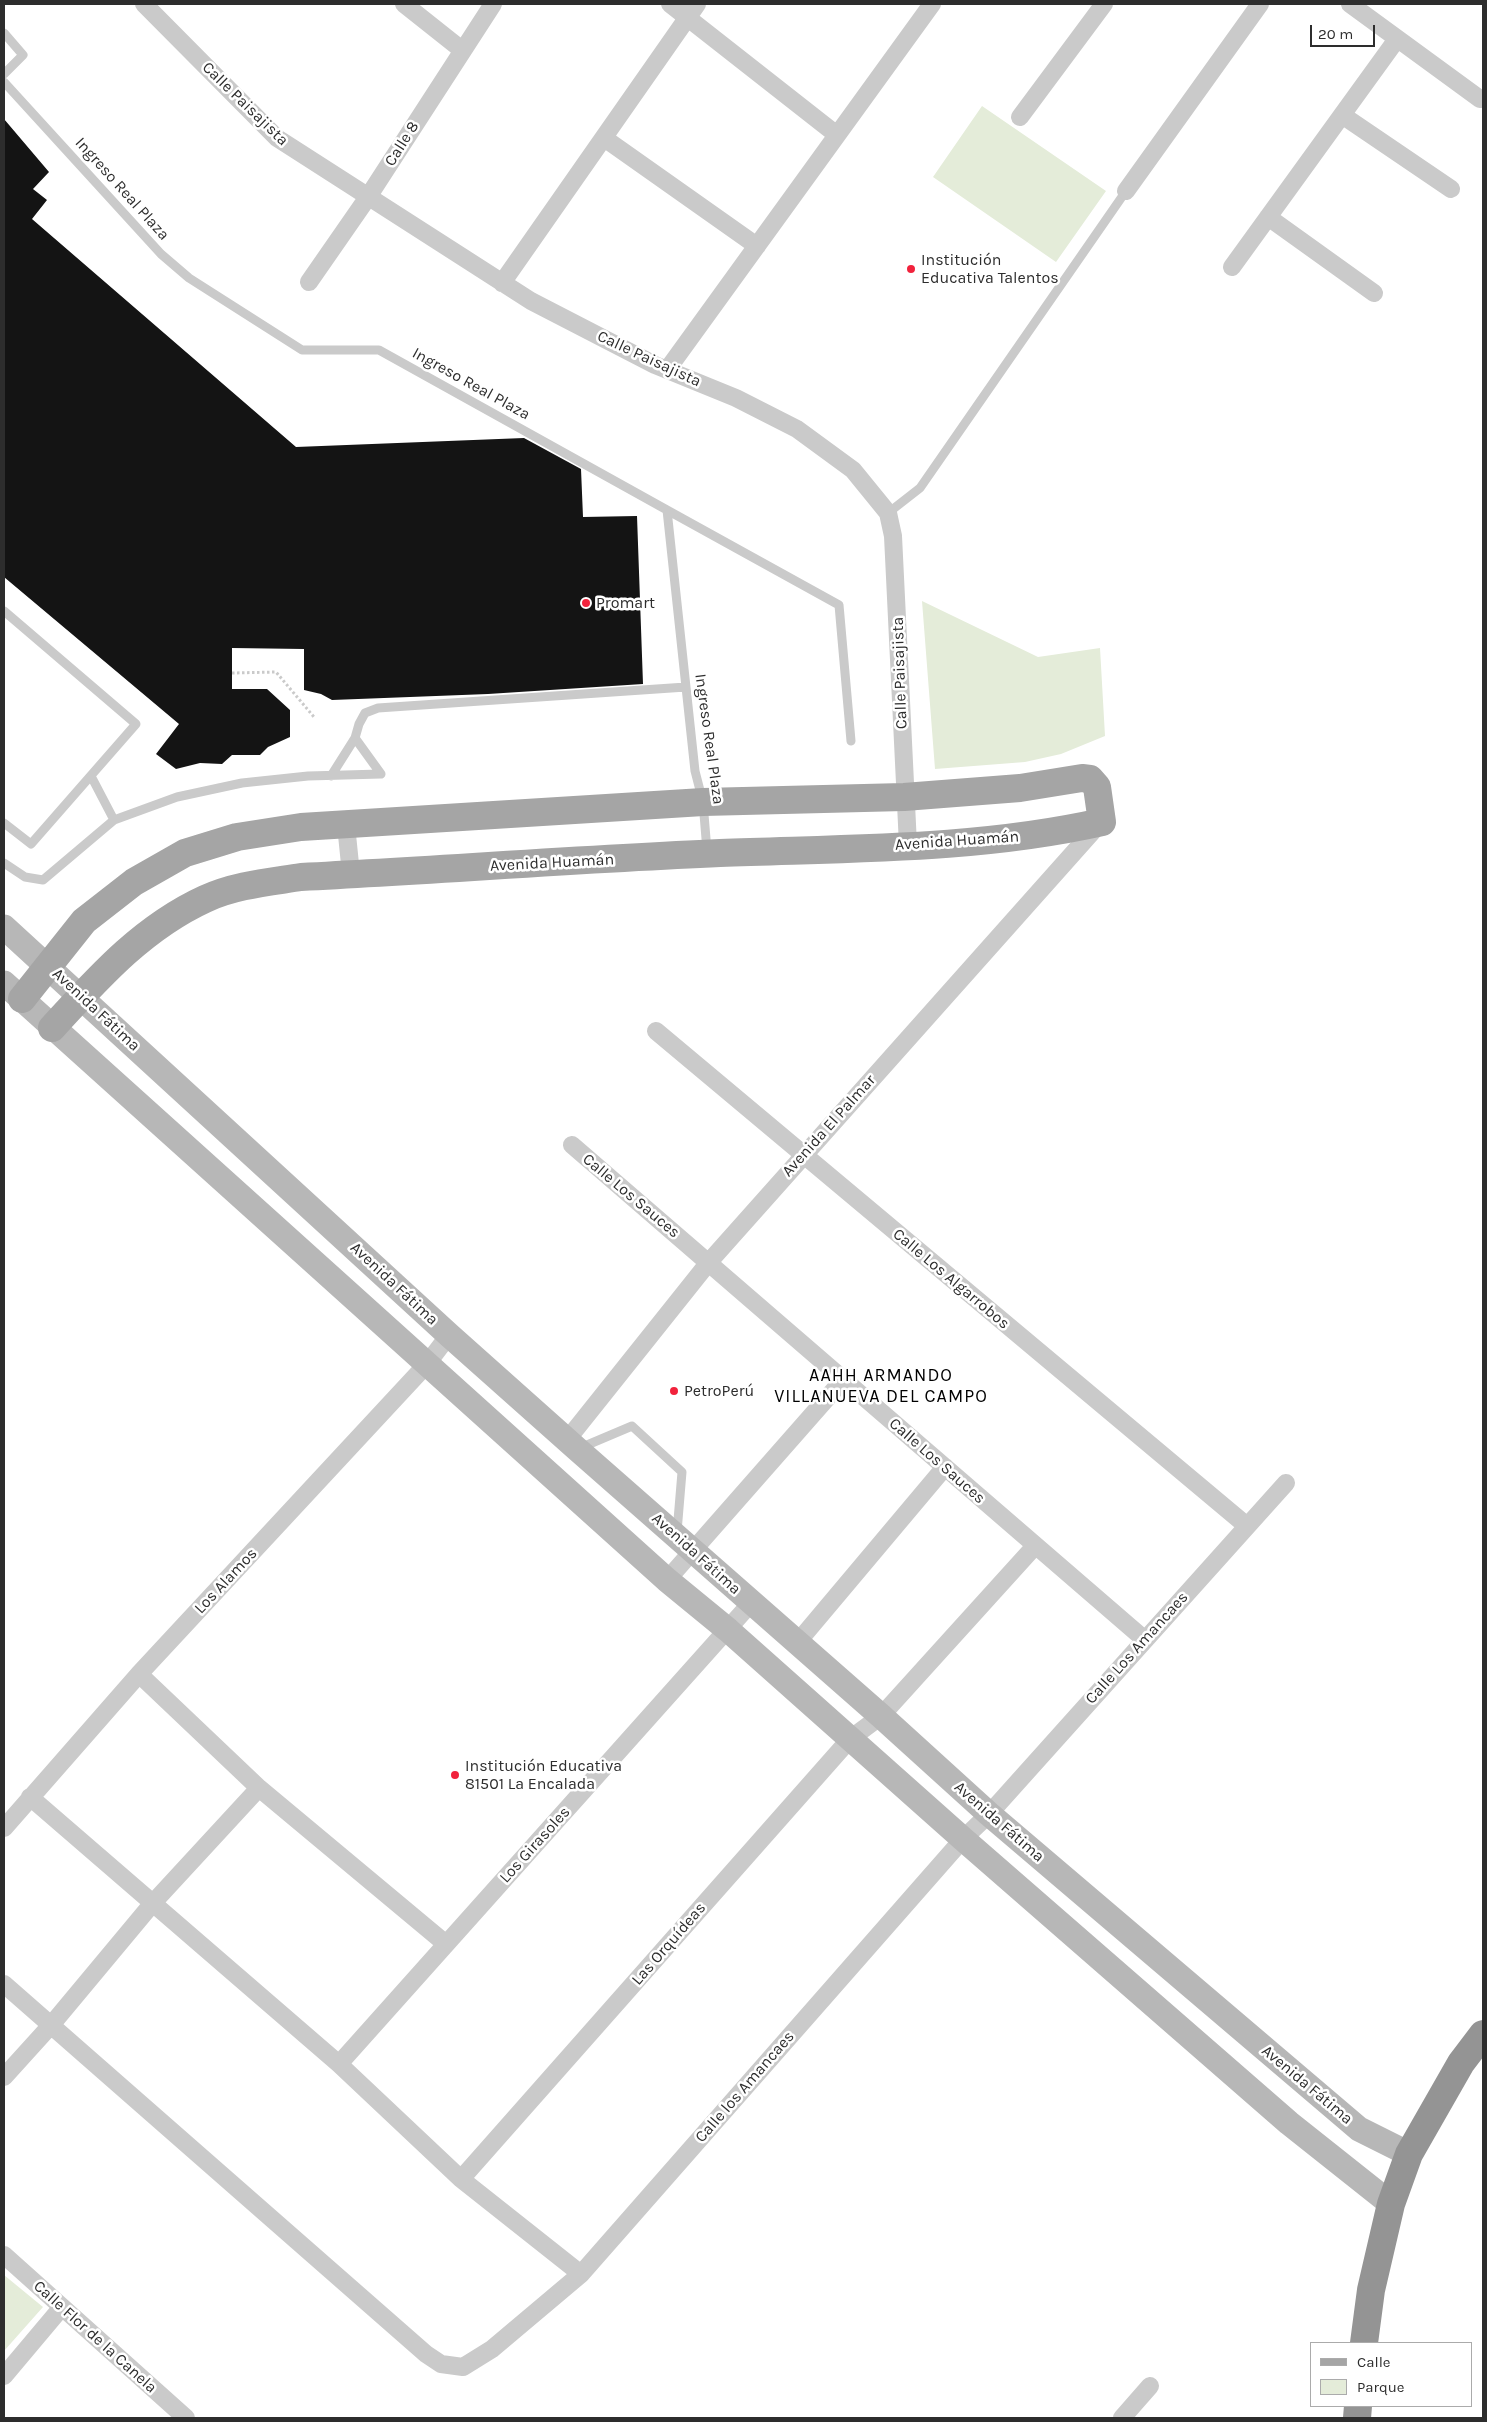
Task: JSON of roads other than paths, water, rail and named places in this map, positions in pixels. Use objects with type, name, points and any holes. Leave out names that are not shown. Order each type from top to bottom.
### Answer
[{"type":"highway","points":[[1364,2342],[1371,2290],[1391,2204],[1409,2154],[1461,2063],[1483,2034]]},
{"type":"main road","points":[[1102,822],[1097,786],[1090,779],[904,797],[703,802],[301,827],[237,837],[185,853],[134,882],[84,921],[48,966],[13,991],[667,1580],[728,1630],[963,1839],[1289,2123],[1391,2204]]},
{"type":"main road","name":"Avenida Huamán","points":[[52,1028],[114,961],[157,925],[206,898],[254,884],[301,877],[351,874],[996,840],[1061,831],[1102,822]]},
{"type":"main road","name":"Avenida Fátima","points":[[4,927],[449,1334],[989,1814],[1359,2129],[1409,2154]]},
{"type":"main road","points":[[220,1179],[248,1150]]},
{"type":"street","name":"Calle Paisajista","points":[[144,4],[276,138],[531,301],[667,370],[736,398],[797,429],[852,470],[888,513],[893,536],[904,797],[908,845]]},
{"type":"street","points":[[404,4],[462,50]]},
{"type":"street","name":"Calle 8","points":[[309,282],[368,197],[493,4]]},
{"type":"street","points":[[670,4],[692,11],[837,135]]},
{"type":"street","points":[[667,370],[932,4]]},
{"type":"street","points":[[1020,116],[1104,4]]},
{"type":"street","points":[[1126,191],[1260,4]]},
{"type":"street","points":[[1350,4],[1480,99]]},
{"type":"street","points":[[502,283],[692,11]]},
{"type":"street","points":[[1232,267],[1398,39]]},
{"type":"street","points":[[1342,115],[1451,189]]},
{"type":"street","points":[[604,138],[756,246]]},
{"type":"street","points":[[1268,217],[1374,293]]},
{"type":"street","name":"Avenida El Palmar","points":[[572,1444],[708,1262],[1102,822]]},
{"type":"street","points":[[346,825],[351,874]]},
{"type":"street","name":"Calle Los Algarrobos","points":[[656,1031],[802,1156],[1247,1526]]},
{"type":"street","name":"Calle Los Sauces","points":[[572,1145],[1144,1640]]},
{"type":"street","name":"Los Alamos","points":[[4,1828],[139,1674],[427,1364],[449,1334]]},
{"type":"street","points":[[667,1580],[684,1544],[842,1380]]},
{"type":"street","points":[[797,1644],[945,1467]]},
{"type":"street","name":"Calle Los Amancaes","points":[[989,1814],[1286,1483]]},
{"type":"street","name":"Las Orquídeas","points":[[461,2179],[850,1739],[881,1716],[1035,1546]]},
{"type":"street","name":"Los Girasoles","points":[[339,2064],[751,1602]]},
{"type":"street","points":[[139,1674],[259,1788],[446,1944]]},
{"type":"street","points":[[4,2076],[52,2024],[152,1904],[259,1788]]},
{"type":"street","points":[[30,1797],[339,2064],[461,2179],[581,2274]]},
{"type":"street","name":"Calle los Amancaes","points":[[4,1984],[52,2024],[426,2354],[441,2364],[464,2367],[492,2349],[581,2274],[963,1839],[989,1814]]},
{"type":"street","name":"Calle Flor de la Canela","points":[[4,2255],[186,2418]]},
{"type":"street","points":[[4,2376],[62,2307]]},
{"type":"street","points":[[1122,2418],[1150,2386]]},
{"type":"lane","points":[[4,33],[23,55],[4,74]]},
{"type":"lane","name":"Ingreso Real Plaza","points":[[4,82],[161,254],[197,284],[302,350],[379,350],[667,510],[695,771],[703,802],[707,854]]},
{"type":"lane","points":[[888,513],[920,488],[1126,191]]},
{"type":"lane","points":[[667,510],[839,605],[851,741]]},
{"type":"lane","points":[[4,611],[136,724],[32,844],[4,823]]},
{"type":"lane","points":[[331,776],[355,738],[365,713],[378,708],[686,687]]},
{"type":"lane","points":[[4,863],[25,878],[43,880],[114,820],[176,797],[242,783],[381,774],[355,738]]},
{"type":"lane","points":[[91,776],[114,820]]},
{"type":"lane","points":[[572,1444],[632,1426],[682,1472],[684,1544]]},
{"type":"place","name":"Institución Educativa Talentos","points":[[911,269]]},
{"type":"place","name":"Promart","points":[[586,603]]},
{"type":"place","name":"PetroPerú","points":[[674,1391]]},
{"type":"place","name":"Institución Educativa 81501 La Encalada","points":[[455,1775]]},
{"type":"district","name":"AAHH ARMANDO VILLANUEVA DEL CAMPO","points":[[881,1386]]}]
